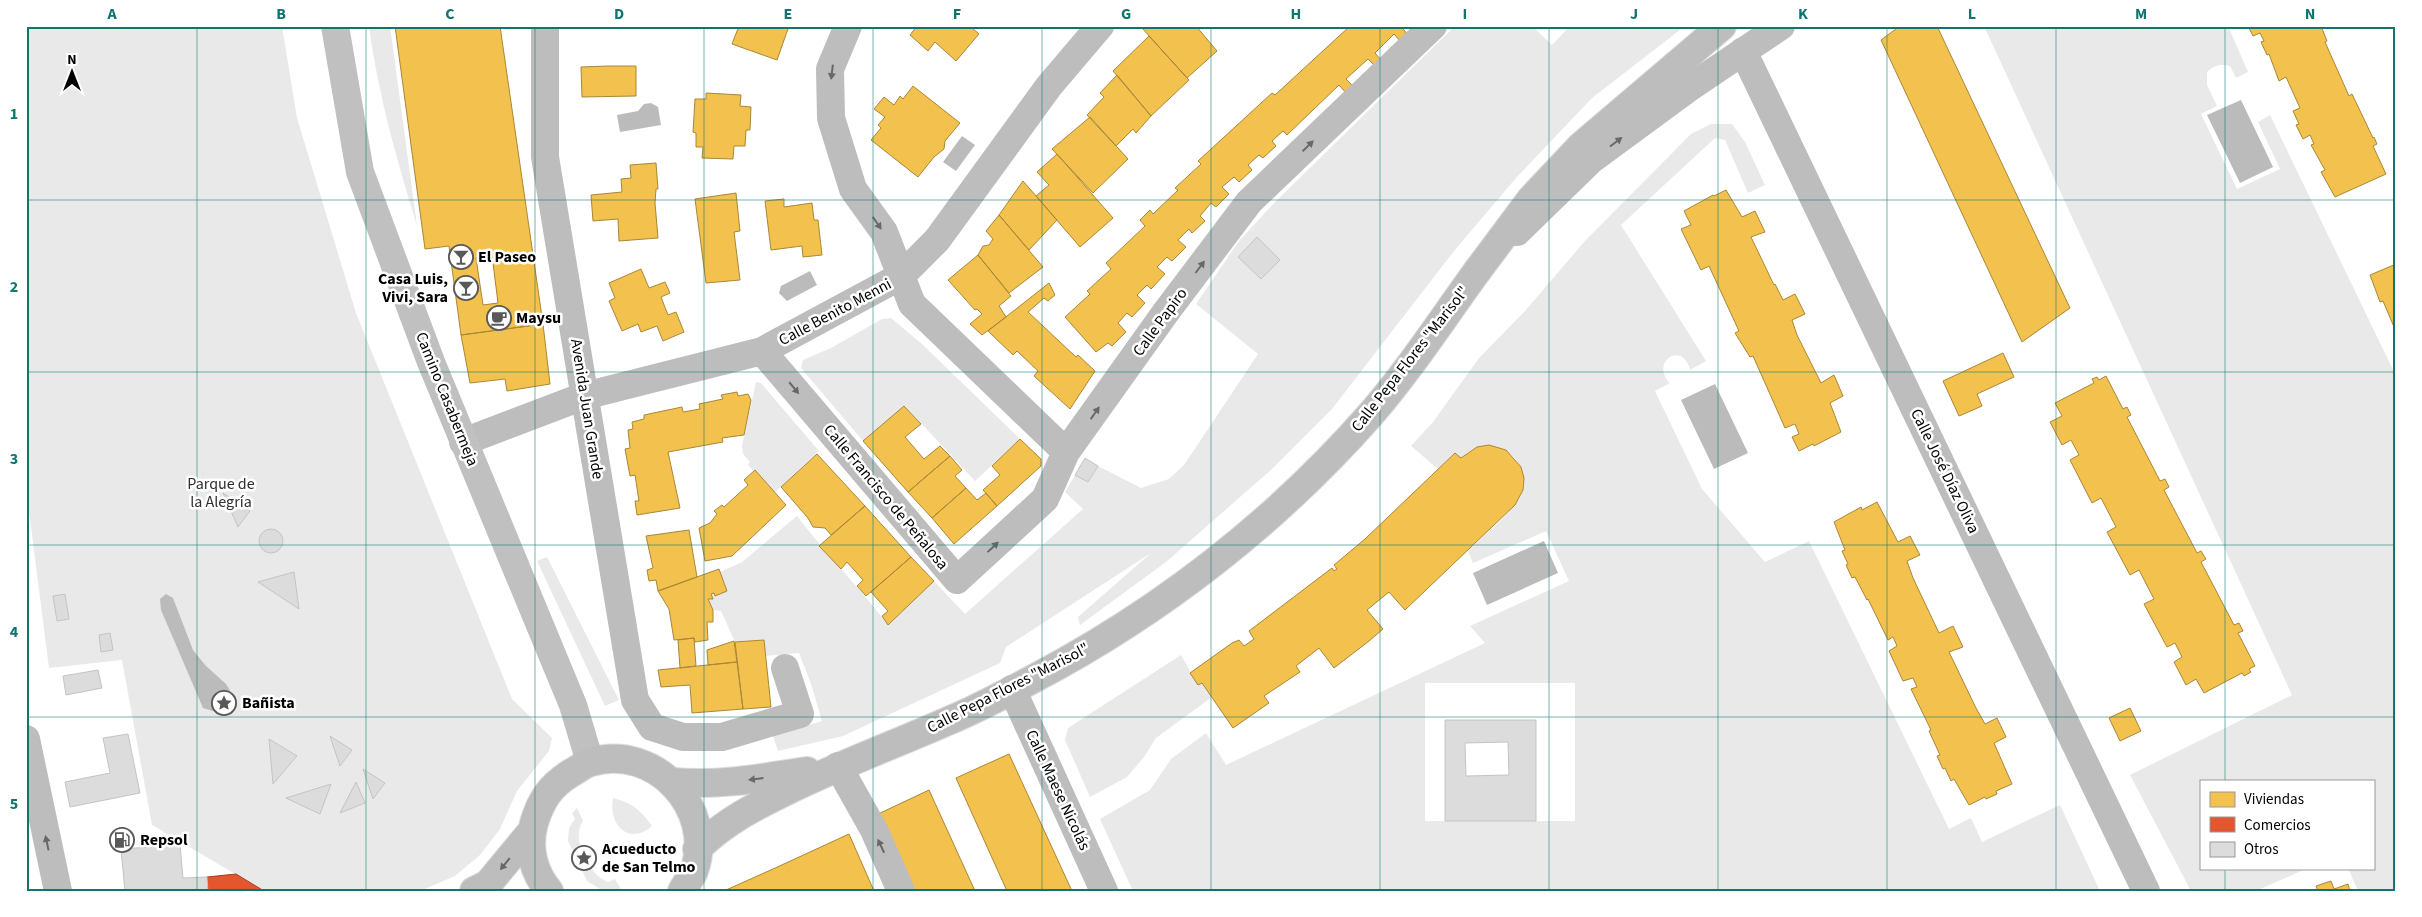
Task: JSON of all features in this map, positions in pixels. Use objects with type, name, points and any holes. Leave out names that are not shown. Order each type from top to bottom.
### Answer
[{"type":"main road","name":"Camino Casabermeja","points":[[334,26],[360,172],[464,442],[573,705],[590,762]]},
{"type":"main road","name":"Avenida Juan Grande","points":[[545,26],[545,157],[635,700],[652,727],[683,737],[722,737],[800,714],[785,668]]},
{"type":"main road","points":[[848,26],[830,69],[831,118],[853,189],[884,232],[912,304],[1066,452]]},
{"type":"main road","name":"Calle Benito Menni","points":[[464,442],[584,396],[762,351],[901,276],[937,240],[1050,86],[1100,26]]},
{"type":"main road","name":"Calle Papiro","points":[[1066,452],[1166,312],[1249,202],[1433,26]]},
{"type":"main road","name":"Calle Pepa Flores \"Marisol\"","points":[[697,849],[717,829],[745,812],[838,766],[950,720],[1012,690],[1092,645],[1186,583],[1258,528],[1315,474],[1372,412],[1478,270],[1592,160],[1689,88],[1781,26]]},
{"type":"main road","points":[[1478,270],[1531,199],[1580,147],[1721,28]]},
{"type":"main road","name":"Calle José Díaz Oliva","points":[[1743,51],[2146,891]]},
{"type":"main road","name":"Calle Francisco de Peñalosa","points":[[762,351],[957,580],[1045,499],[1066,452]]},
{"type":"main road","name":"Calle Maese Nicolás","points":[[1012,690],[1104,891]]},
{"type":"main road","points":[[26,739],[58,891]]},
{"type":"main road","points":[[549,891],[539,879],[532,861],[531,832],[538,807],[555,783],[590,762],[611,759],[640,762],[673,782],[690,806],[698,842],[694,871],[682,891]]},
{"type":"main road","points":[[838,766],[874,830],[901,891]]},
{"type":"main road","name":"Calle Pepa Flores \"Marisol\"","points":[[673,782],[694,784],[734,781],[838,766]]},
{"type":"main road","points":[[474,891],[488,884],[531,832]]},
{"type":"green space","name":"Parque de la Alegría","points":[[26,26],[282,26],[297,118],[356,313],[512,699],[552,738],[549,751],[517,791],[500,829],[480,855],[455,876],[420,891],[264,891],[152,825],[122,660],[49,668],[26,488]]},
{"type":"green space","points":[[369,26],[390,26],[417,226],[395,152],[377,77]]},
{"type":"green space","points":[[1455,26],[1532,26],[1552,45],[1570,26],[1685,26],[1592,98],[1516,178],[1454,251],[1332,409],[1272,469],[1166,562],[1080,625],[1078,617],[1151,553],[1006,647],[1000,663],[843,736],[778,751],[773,736],[822,721],[811,684],[799,653],[766,656],[764,640],[735,642],[721,611],[713,610],[708,599],[712,599],[711,594],[714,593],[715,596],[727,591],[720,572],[742,562],[797,516],[888,625],[934,581],[965,614],[1083,509],[1065,492],[1075,475],[1088,482],[1098,466],[1141,488],[1169,479],[1184,465],[1258,354],[1196,304],[1239,241],[1274,203]]},
{"type":"green space","points":[[1984,26],[2228,26],[2248,72],[2236,78],[2230,66],[2223,65],[2215,66],[2207,72],[2207,85],[2217,106],[2201,114],[2237,189],[2280,169],[2258,122],[2270,115],[2396,376],[2396,891],[2358,891],[2349,870],[2374,870],[2374,780],[2200,780],[2200,870],[2303,870],[2256,891],[2191,891],[2130,775],[2292,695]]},
{"type":"green space","points":[[1711,124],[1732,124],[1745,142],[1765,185],[1748,193],[1725,140],[1715,138],[1621,225],[1706,361],[1690,370],[1686,361],[1681,356],[1675,355],[1670,357],[1665,362],[1663,368],[1670,383],[1655,391],[1702,489],[1765,562],[1809,541],[1949,829],[1971,818],[1982,842],[2060,805],[2100,891],[1133,891],[1100,819],[1150,790],[1171,759],[1206,733],[1226,765],[1485,643],[1470,626],[1569,581],[1546,531],[1473,563],[1468,551],[1505,516],[1521,495],[1523,481],[1521,469],[1515,459],[1506,451],[1496,447],[1484,446],[1472,450],[1461,458],[1455,453],[1438,469],[1411,446],[1433,422],[1479,358],[1525,311],[1584,242],[1691,134]],"holes":[[[1425,683],[1575,683],[1575,821],[1425,821]]]},
{"type":"green space","points":[[891,318],[923,345],[1020,439],[975,481],[905,406],[863,441],[801,368],[803,360],[831,348],[882,319]]},
{"type":"green space","points":[[756,382],[761,383],[819,451],[774,493],[748,465],[750,462],[743,454],[742,446]]},
{"type":"green space","points":[[547,557],[619,700],[605,706],[537,561]]},
{"type":"green space","points":[[1181,655],[1198,685],[1202,683],[1212,697],[1156,738],[1144,757],[1127,777],[1090,797],[1065,740],[1068,728]]},
{"type":"green space","points":[[613,798],[626,802],[636,808],[652,826],[644,832],[636,834],[622,830],[614,817],[612,808]]},
{"type":"green space","points":[[577,808],[583,821],[580,827],[579,841],[583,855],[595,873],[608,882],[615,879],[622,891],[600,889],[587,881],[568,841],[569,828],[575,819],[572,813]]},
{"type":"shaded area","points":[[2241,100],[2273,167],[2240,183],[2207,115]]},
{"type":"shaded area","points":[[651,103],[658,107],[661,125],[620,132],[617,115],[638,111],[644,104]]},
{"type":"shaded area","points":[[962,136],[975,145],[956,171],[943,162]]},
{"type":"shaded area","points":[[810,271],[817,285],[787,301],[779,293],[781,286]]},
{"type":"shaded area","points":[[1715,384],[1748,453],[1714,469],[1681,400]]},
{"type":"shaded area","points":[[1544,541],[1558,573],[1487,605],[1473,573]]},
{"type":"shaded area","points":[[166,594],[173,598],[193,650],[206,666],[226,684],[234,697],[229,708],[216,712],[203,708],[161,610],[160,599]]},
{"type":"building: Viviendas","points":[[395,26],[500,26],[543,324],[461,335],[449,246],[425,249]],"holes":[[[492,255],[498,303],[483,305],[476,258]]]},
{"type":"building: Viviendas","points":[[739,26],[789,26],[777,60],[732,44]]},
{"type":"building: Viviendas","points":[[917,26],[970,26],[979,34],[956,61],[935,42],[928,51],[910,35]]},
{"type":"building: Viviendas","points":[[1144,26],[1196,26],[1217,51],[1187,78],[1142,28]]},
{"type":"building: Viviendas","points":[[1350,26],[1401,26],[1407,34],[1400,41],[1394,34],[1375,53],[1381,60],[1375,66],[1368,59],[1346,79],[1353,86],[1346,93],[1339,85],[1287,135],[1283,131],[1272,141],[1276,146],[1263,158],[1259,155],[1248,165],[1252,170],[1239,182],[1234,177],[1222,187],[1229,194],[1216,207],[1211,203],[1200,216],[1205,221],[1192,233],[1189,229],[1178,240],[1186,247],[1172,261],[1167,257],[1157,267],[1165,274],[1151,289],[1147,285],[1137,295],[1145,303],[1132,317],[1127,313],[1118,323],[1126,332],[1112,346],[1108,343],[1096,352],[1065,317],[1090,294],[1087,291],[1111,269],[1106,263],[1145,226],[1140,220],[1150,210],[1153,214],[1178,190],[1175,188],[1201,164],[1198,161],[1272,93],[1275,95]]},
{"type":"building: Viviendas","points":[[1900,26],[1937,26],[2070,308],[2022,342],[1881,40]]},
{"type":"building: Viviendas","points":[[2248,26],[2321,26],[2327,41],[2325,42],[2349,96],[2352,94],[2374,137],[2377,144],[2373,146],[2386,174],[2335,197],[2321,172],[2325,170],[2311,145],[2314,144],[2310,135],[2303,139],[2296,125],[2299,124],[2293,111],[2300,108],[2286,77],[2279,81],[2269,54],[2267,55],[2261,42],[2264,41],[2260,33],[2253,36]]},
{"type":"building: Viviendas","points":[[1149,36],[1189,80],[1151,116],[1113,71]]},
{"type":"building: Viviendas","points":[[636,66],[636,96],[582,97],[581,67]]},
{"type":"building: Viviendas","points":[[1117,75],[1151,116],[1136,133],[1133,129],[1116,146],[1087,115],[1104,97],[1100,93]]},
{"type":"building: Viviendas","points":[[913,86],[960,123],[945,141],[944,149],[934,157],[918,177],[871,140],[881,128],[878,125],[885,117],[874,109],[884,97],[894,105],[900,96],[903,99]]},
{"type":"building: Viviendas","points":[[706,93],[741,95],[740,106],[751,107],[750,130],[746,130],[745,146],[734,146],[733,159],[702,158],[703,147],[696,147],[696,133],[693,132],[695,99],[706,99]]},
{"type":"building: Viviendas","points":[[1090,117],[1128,159],[1093,193],[1052,149]]},
{"type":"building: Viviendas","points":[[1057,154],[1113,218],[1080,247],[1036,196],[1049,185],[1037,172]]},
{"type":"building: Viviendas","points":[[656,163],[658,189],[656,189],[655,203],[658,238],[619,241],[618,219],[593,221],[591,195],[622,192],[621,179],[631,178],[630,165]]},
{"type":"building: Viviendas","points":[[1023,181],[1057,220],[1029,250],[999,215]]},
{"type":"building: Viviendas","points":[[1726,190],[1742,217],[1755,211],[1765,232],[1751,237],[1774,285],[1783,300],[1795,294],[1805,314],[1792,320],[1797,335],[1821,383],[1834,375],[1843,396],[1830,403],[1841,432],[1814,446],[1813,444],[1799,451],[1792,437],[1799,434],[1795,424],[1785,428],[1753,356],[1750,357],[1735,333],[1739,331],[1709,266],[1701,270],[1681,229],[1691,225],[1684,211]]},
{"type":"building: Viviendas","points":[[736,193],[740,231],[734,232],[740,280],[706,283],[695,199]]},
{"type":"building: Viviendas","points":[[784,199],[784,207],[812,203],[814,220],[818,220],[822,255],[803,257],[802,246],[771,250],[765,201]]},
{"type":"building: Viviendas","points":[[999,215],[1043,267],[1009,293],[978,255],[983,246],[989,245],[993,239],[986,231]]},
{"type":"building: Viviendas","points":[[978,255],[1011,296],[999,306],[1006,317],[982,335],[970,324],[982,314],[977,309],[975,310],[948,280]]},
{"type":"building: Viviendas","points":[[2396,264],[2396,326],[2394,327],[2383,301],[2380,302],[2370,275]]},
{"type":"building: Viviendas","points":[[641,269],[649,288],[665,282],[670,293],[661,297],[668,315],[676,312],[684,332],[663,341],[657,326],[641,332],[638,324],[622,331],[609,301],[615,298],[609,283]]},
{"type":"building: Viviendas","points":[[1049,283],[1055,295],[1048,301],[1044,298],[1028,312],[1076,357],[1078,355],[1095,371],[1070,409],[1034,376],[1038,371],[1017,351],[1013,355],[988,331]]},
{"type":"building: Viviendas","points":[[543,324],[550,384],[507,391],[505,379],[470,383],[461,335]]},
{"type":"building: Viviendas","points":[[2003,353],[2014,377],[1977,394],[1982,406],[1959,416],[1943,381]]},
{"type":"building: Viviendas","points":[[2106,376],[2123,409],[2127,407],[2131,415],[2127,417],[2160,481],[2165,479],[2169,487],[2164,490],[2197,553],[2201,551],[2206,559],[2201,562],[2234,625],[2239,623],[2243,631],[2238,633],[2255,666],[2249,669],[2251,672],[2244,676],[2242,673],[2204,693],[2196,679],[2186,685],[2174,662],[2182,657],[2175,643],[2167,647],[2144,604],[2154,599],[2139,570],[2130,575],[2107,532],[2116,527],[2101,498],[2092,503],[2070,460],[2079,455],[2071,440],[2062,445],[2050,422],[2062,416],[2055,403],[2094,383],[2092,379],[2097,377],[2099,380]]},
{"type":"building: Viviendas","points":[[737,392],[738,396],[748,394],[751,400],[744,435],[722,438],[723,442],[668,452],[680,508],[637,515],[635,501],[639,501],[635,475],[630,476],[625,449],[630,448],[628,430],[633,429],[632,422],[644,419],[644,415],[682,407],[683,412],[700,409],[699,404],[723,399],[721,395]]},
{"type":"building: Viviendas","points":[[904,406],[921,424],[905,437],[924,459],[940,446],[950,456],[908,492],[863,441]]},
{"type":"building: Viviendas","points":[[1020,439],[1041,459],[1041,466],[997,506],[983,490],[1000,475],[992,466]]},
{"type":"building: Viviendas","points":[[1489,445],[1506,450],[1521,467],[1524,478],[1523,490],[1515,505],[1405,610],[1389,592],[1367,610],[1383,629],[1369,641],[1334,668],[1319,648],[1296,666],[1300,672],[1264,696],[1269,703],[1233,728],[1202,683],[1198,685],[1190,673],[1232,643],[1239,640],[1244,646],[1254,639],[1249,631],[1332,568],[1334,571],[1337,569],[1334,565],[1365,539],[1455,453],[1461,458],[1477,447]]},
{"type":"building: Viviendas","points":[[817,454],[865,506],[831,535],[825,528],[813,527],[808,518],[781,487]]},
{"type":"building: Viviendas","points":[[950,456],[962,470],[955,476],[966,488],[932,518],[908,492]]},
{"type":"building: Viviendas","points":[[755,470],[786,505],[732,556],[705,561],[699,528],[710,523],[717,514],[714,511],[722,505],[724,507],[748,485],[744,480]]},
{"type":"building: Viviendas","points":[[966,488],[977,500],[986,493],[997,506],[954,544],[932,518]]},
{"type":"building: Viviendas","points":[[1877,502],[1898,542],[1910,536],[1920,555],[1907,561],[1939,633],[1953,626],[1963,647],[1949,652],[1985,724],[1997,718],[2006,737],[1994,743],[2012,784],[1996,791],[1997,794],[1986,799],[1985,797],[1969,805],[1954,779],[1951,781],[1945,768],[1943,769],[1937,756],[1940,755],[1929,731],[1931,730],[1911,689],[1917,687],[1913,678],[1903,681],[1889,651],[1897,646],[1893,637],[1888,640],[1868,599],[1855,577],[1852,578],[1846,565],[1848,564],[1842,551],[1845,550],[1834,522],[1861,507],[1862,510]]},
{"type":"building: Viviendas","points":[[865,506],[911,557],[866,596],[857,586],[863,580],[847,562],[841,569],[819,546]]},
{"type":"building: Viviendas","points":[[689,530],[697,577],[658,591],[656,580],[649,581],[647,570],[653,568],[646,536]]},
{"type":"building: Viviendas","points":[[911,557],[934,581],[888,625],[882,616],[888,611],[871,592]]},
{"type":"building: Viviendas","points":[[719,569],[727,591],[715,596],[714,593],[711,594],[713,599],[708,599],[713,610],[713,622],[707,622],[708,640],[695,642],[694,638],[674,640],[669,609],[658,591]]},
{"type":"building: Viviendas","points":[[694,638],[696,666],[680,668],[678,640]]},
{"type":"building: Viviendas","points":[[764,640],[771,707],[743,709],[735,642]]},
{"type":"building: Viviendas","points":[[734,641],[737,662],[708,665],[707,650]]},
{"type":"building: Viviendas","points":[[737,662],[743,709],[692,713],[690,685],[661,687],[658,670]]},
{"type":"building: Viviendas","points":[[2130,708],[2141,731],[2120,741],[2109,718]]},
{"type":"building: Viviendas","points":[[1009,754],[1072,891],[1007,891],[956,778]]},
{"type":"building: Viviendas","points":[[929,790],[975,891],[911,891],[876,815]]},
{"type":"building: Viviendas","points":[[849,834],[874,891],[726,890],[773,869]]},
{"type":"building: Viviendas","points":[[2331,881],[2334,889],[2348,884],[2350,891],[2318,891],[2316,886]]},
{"type":"building: Comercios","points":[[236,874],[264,891],[208,891],[207,877]]},
{"type":"building: Otros","points":[[1257,237],[1280,260],[1261,279],[1238,257]]},
{"type":"building: Otros","points":[[1085,458],[1098,466],[1088,482],[1075,475]]},
{"type":"building: Otros","points":[[223,493],[250,511],[238,527]]},
{"type":"building: Otros","points":[[271,529],[279,533],[283,541],[279,549],[271,553],[263,549],[259,541],[263,533]]},
{"type":"building: Otros","points":[[294,572],[299,609],[258,582]]},
{"type":"building: Otros","points":[[65,594],[69,619],[57,621],[53,596]]},
{"type":"building: Otros","points":[[110,633],[113,650],[101,652],[99,635]]},
{"type":"building: Otros","points":[[98,670],[102,688],[66,695],[63,676]]},
{"type":"building: Otros","points":[[1445,720],[1536,720],[1536,821],[1445,821]],"holes":[[[1508,742],[1509,775],[1466,776],[1465,743]]]},
{"type":"building: Otros","points":[[128,734],[140,793],[70,807],[65,782],[110,773],[103,738]]},
{"type":"building: Otros","points":[[330,736],[352,750],[340,766]]},
{"type":"building: Otros","points":[[269,739],[297,756],[273,784]]},
{"type":"building: Otros","points":[[363,769],[385,783],[373,799]]},
{"type":"building: Otros","points":[[356,782],[365,803],[340,813]]},
{"type":"building: Otros","points":[[331,784],[320,814],[286,798]]},
{"type":"building: Otros","points":[[180,845],[183,878],[207,877],[208,891],[125,891],[121,849]]},
{"type":"place","name":"El Paseo","points":[[461,257]]},
{"type":"place","name":"Casa Luis, Vivi, Sara","points":[[466,288]]},
{"type":"place","name":"Maysu","points":[[499,318]]},
{"type":"place","name":"Bañista","points":[[224,703]]},
{"type":"place","name":"Repsol","points":[[122,840]]},
{"type":"place","name":"Acueducto de San Telmo","points":[[584,858]]}]
